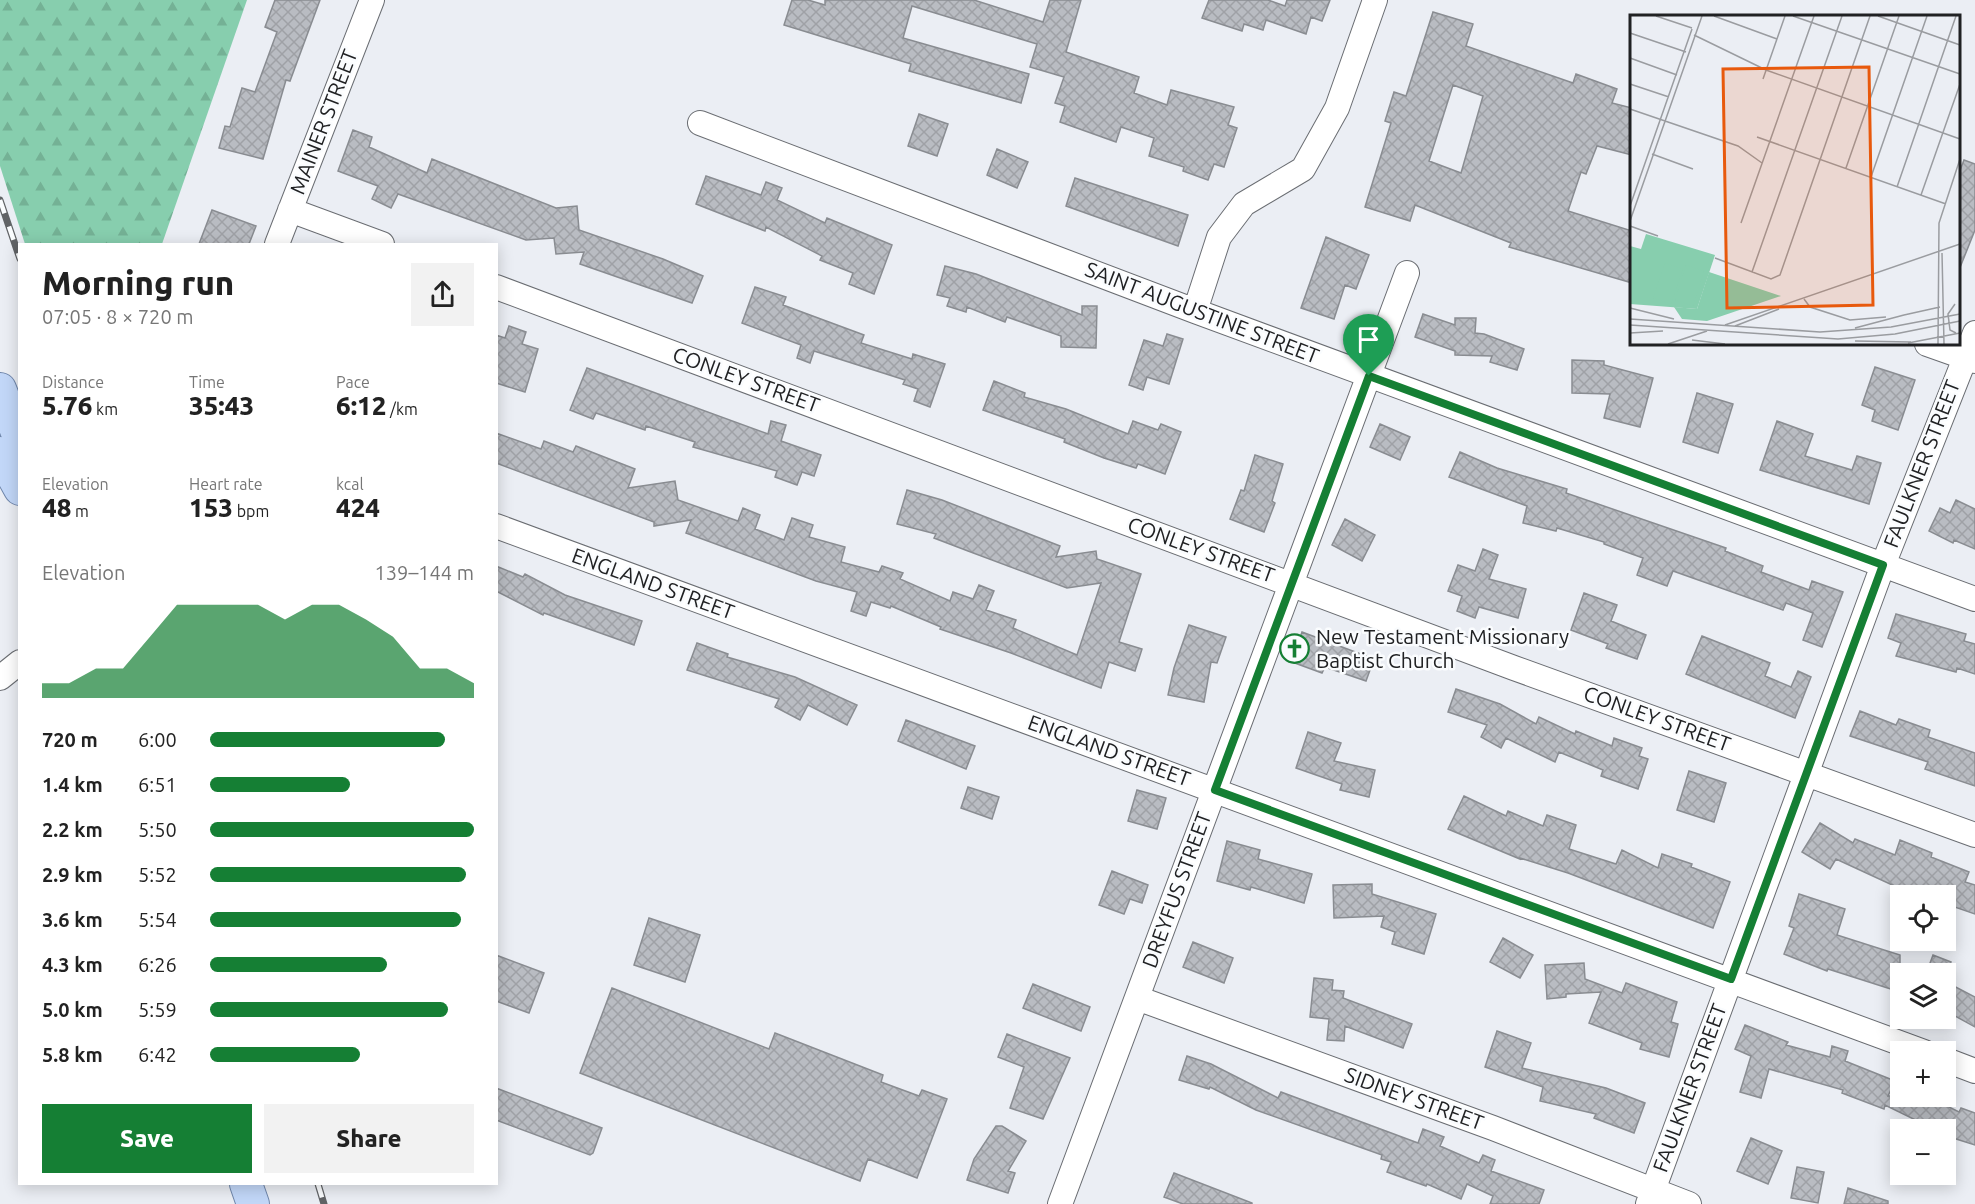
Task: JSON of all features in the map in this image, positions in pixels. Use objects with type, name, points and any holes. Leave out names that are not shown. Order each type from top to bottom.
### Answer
[{"type":"main road","points":[[0,389],[18,435]]},
{"type":"main road","points":[[0,453],[18,485]]},
{"type":"main road","points":[[246,1185],[253,1204]]},
{"type":"street","name":"MAINER STREET","points":[[277,243],[372,0]]},
{"type":"street","points":[[1195,311],[1219,237],[1244,204],[1303,169],[1337,108],[1375,0]]},
{"type":"street","name":"SAINT AUGUSTINE STREET","points":[[700,123],[1195,311],[1975,600]]},
{"type":"street","points":[[290,210],[379,243]]},
{"type":"street","name":"DREYFUS STREET","points":[[1060,1204],[1407,273]]},
{"type":"street","name":"CONLEY STREET","points":[[498,288],[1514,668],[1975,835]]},
{"type":"street","name":"FAULKNER STREET","points":[[1650,1197],[1883,565],[1970,359],[1975,333]]},
{"type":"street","points":[[1930,345],[1970,359]]},
{"type":"street","name":"ENGLAND STREET","points":[[498,527],[1895,1041]]},
{"type":"street","points":[[0,678],[18,664]]},
{"type":"street","name":"SIDNEY STREET","points":[[1137,998],[1493,1128],[1650,1197],[1689,1204]]},
{"type":"street","points":[[1956,1064],[1975,1071]]},
{"type":"green space","points":[[0,0],[247,0],[162,243],[25,243],[0,166]]},
{"type":"building","points":[[275,0],[320,0],[290,81],[286,80],[263,159],[219,148],[225,126],[230,127],[242,88],[255,92],[277,32],[265,27]]},
{"type":"building","points":[[792,0],[808,0],[825,5],[825,0],[974,0],[1043,22],[1050,0],[1081,0],[1066,52],[1139,77],[1134,93],[1167,105],[1171,90],[1234,107],[1228,125],[1237,128],[1224,167],[1214,164],[1208,180],[1183,171],[1184,167],[1149,156],[1154,138],[1121,127],[1116,142],[1060,122],[1065,106],[1055,103],[1064,77],[1030,67],[1037,44],[912,6],[903,38],[1029,74],[1021,103],[909,71],[911,64],[784,25]]},
{"type":"building","points":[[1209,0],[1268,0],[1285,6],[1287,0],[1330,0],[1322,21],[1311,17],[1306,34],[1266,20],[1263,30],[1244,24],[1242,31],[1202,18]]},
{"type":"building","points":[[1433,12],[1473,24],[1466,46],[1573,83],[1576,74],[1617,89],[1612,103],[1630,108],[1630,154],[1597,146],[1586,174],[1581,172],[1568,211],[1630,230],[1630,282],[1509,247],[1511,243],[1415,205],[1410,221],[1365,207],[1391,123],[1385,121],[1394,92],[1406,96]],"holes":[[[1453,85],[1483,96],[1461,173],[1429,161]]]},
{"type":"building","points":[[919,114],[948,124],[937,156],[908,146]]},
{"type":"building","points":[[353,130],[372,137],[369,147],[427,173],[432,159],[556,208],[577,206],[579,230],[663,259],[703,276],[692,303],[580,264],[584,252],[556,254],[554,238],[526,240],[398,194],[391,208],[372,199],[378,186],[338,171]]},
{"type":"building","points":[[997,149],[1028,162],[1017,188],[987,175]]},
{"type":"building","points":[[1964,160],[1975,164],[1975,230],[1960,268],[1960,170]]},
{"type":"building","points":[[706,176],[761,195],[766,182],[782,188],[777,200],[825,223],[827,218],[892,245],[874,294],[849,284],[853,273],[820,260],[822,256],[766,227],[765,231],[696,204]]},
{"type":"building","points":[[1075,178],[1188,215],[1178,246],[1066,206]]},
{"type":"building","points":[[212,210],[256,226],[249,243],[199,243]]},
{"type":"building","points":[[1326,237],[1369,255],[1356,289],[1345,285],[1334,319],[1301,308]]},
{"type":"building","points":[[945,266],[976,274],[1082,315],[1082,306],[1097,306],[1096,348],[1061,347],[1061,336],[1007,317],[1005,322],[967,307],[966,312],[947,306],[950,298],[937,295]]},
{"type":"building","points":[[755,287],[786,297],[783,305],[864,335],[861,343],[912,359],[913,354],[945,364],[930,407],[914,401],[918,389],[903,384],[905,380],[814,351],[810,363],[797,358],[801,345],[742,323]]},
{"type":"building","points":[[1423,314],[1455,325],[1455,318],[1476,318],[1475,333],[1484,334],[1524,349],[1517,370],[1490,362],[1492,356],[1455,355],[1455,351],[1415,337]]},
{"type":"building","points":[[509,326],[526,332],[522,344],[538,349],[525,392],[498,384],[498,336],[505,338]]},
{"type":"building","points":[[1167,334],[1183,339],[1169,384],[1147,377],[1143,390],[1129,385],[1144,340],[1163,346]]},
{"type":"building","points":[[1572,360],[1604,361],[1604,365],[1653,378],[1640,427],[1604,418],[1610,394],[1572,393]]},
{"type":"building","points":[[1875,367],[1915,380],[1898,430],[1872,421],[1875,410],[1862,405]]},
{"type":"building","points":[[587,368],[768,434],[771,421],[786,425],[781,441],[821,455],[814,476],[802,472],[797,485],[775,477],[777,471],[693,447],[695,442],[646,426],[645,430],[596,413],[593,419],[570,410]]},
{"type":"building","points":[[994,381],[1025,393],[1024,397],[1066,409],[1128,434],[1133,421],[1158,430],[1161,424],[1181,432],[1165,474],[1138,464],[1136,468],[1104,458],[1064,442],[1065,439],[983,410]]},
{"type":"building","points":[[1697,393],[1733,404],[1718,453],[1683,442]]},
{"type":"building","points":[[1777,421],[1813,434],[1805,456],[1852,470],[1857,456],[1881,463],[1869,504],[1760,470]]},
{"type":"building","points":[[1380,424],[1410,437],[1400,460],[1370,447]]},
{"type":"building","points":[[498,434],[541,449],[544,441],[573,452],[576,446],[635,469],[628,488],[675,481],[678,500],[738,521],[743,508],[760,515],[755,529],[784,540],[792,518],[813,525],[809,537],[845,547],[841,562],[879,572],[882,566],[903,573],[900,579],[950,601],[953,592],[973,599],[979,585],[994,591],[986,610],[1016,620],[1013,628],[1077,655],[1101,583],[1067,588],[934,538],[936,534],[897,524],[907,490],[942,500],[1060,546],[1056,557],[1096,551],[1097,559],[1141,574],[1119,642],[1142,649],[1135,671],[1109,662],[1101,688],[1011,653],[940,629],[941,627],[891,606],[890,608],[871,602],[866,616],[851,611],[857,592],[816,581],[686,533],[691,520],[654,526],[654,522],[498,464]]},
{"type":"building","points":[[1460,452],[1497,468],[1567,489],[1566,493],[1726,548],[1725,551],[1763,566],[1761,572],[1809,590],[1812,581],[1843,592],[1822,647],[1803,640],[1813,613],[1786,603],[1783,610],[1673,571],[1667,586],[1637,575],[1643,558],[1604,544],[1604,542],[1557,528],[1556,531],[1523,523],[1527,506],[1449,477]]},
{"type":"building","points":[[1255,455],[1283,464],[1272,501],[1275,503],[1264,532],[1230,519],[1241,490],[1244,491]]},
{"type":"building","points":[[1956,500],[1975,509],[1975,549],[1954,540],[1953,543],[1929,531],[1940,508],[1950,513]]},
{"type":"building","points":[[1345,519],[1375,535],[1362,561],[1332,545]]},
{"type":"building","points":[[1483,549],[1498,555],[1489,579],[1526,589],[1518,618],[1479,607],[1475,618],[1457,611],[1462,596],[1448,591],[1458,565],[1475,571]]},
{"type":"building","points":[[498,567],[523,577],[525,574],[565,595],[642,621],[634,645],[544,613],[543,615],[498,592]]},
{"type":"building","points":[[1584,593],[1617,605],[1611,621],[1646,635],[1637,659],[1606,648],[1608,644],[1571,630]]},
{"type":"building","points":[[1896,614],[1966,634],[1964,641],[1975,644],[1975,674],[1957,668],[1956,672],[1896,656],[1901,643],[1888,638]]},
{"type":"building","points":[[1189,625],[1226,637],[1217,663],[1211,662],[1204,702],[1168,695],[1174,668]]},
{"type":"building","points":[[1302,632],[1374,659],[1366,681],[1325,667],[1322,673],[1292,662]]},
{"type":"building","points":[[1702,636],[1770,663],[1765,676],[1791,687],[1798,671],[1811,677],[1795,718],[1686,674]]},
{"type":"building","points":[[697,643],[728,654],[727,657],[795,677],[857,705],[847,725],[808,705],[800,720],[775,707],[779,699],[687,670]]},
{"type":"building","points":[[1456,689],[1500,704],[1536,724],[1539,717],[1575,734],[1576,731],[1612,746],[1614,738],[1642,748],[1639,756],[1648,759],[1638,789],[1601,776],[1603,770],[1559,752],[1555,762],[1506,738],[1501,748],[1481,737],[1487,725],[1448,712]]},
{"type":"building","points":[[1860,711],[1896,725],[1899,719],[1930,730],[1928,737],[1975,753],[1975,786],[1925,769],[1928,762],[1850,736]]},
{"type":"building","points":[[906,720],[975,746],[966,769],[898,741]]},
{"type":"building","points":[[1308,732],[1341,743],[1334,761],[1375,770],[1369,797],[1340,790],[1342,784],[1296,768]]},
{"type":"building","points":[[1689,771],[1726,783],[1714,822],[1677,810]]},
{"type":"building","points":[[968,787],[999,797],[992,819],[961,808]]},
{"type":"building","points":[[1137,790],[1166,798],[1157,829],[1128,821]]},
{"type":"building","points":[[1464,796],[1506,816],[1508,811],[1543,826],[1547,815],[1576,825],[1569,849],[1616,864],[1622,850],[1658,868],[1662,854],[1692,864],[1691,867],[1730,882],[1713,928],[1568,873],[1520,859],[1448,829]]},
{"type":"building","points":[[1820,823],[1853,843],[1855,839],[1895,855],[1900,840],[1932,853],[1931,857],[1969,872],[1965,882],[1975,885],[1975,914],[1956,907],[1956,885],[1892,885],[1836,859],[1830,869],[1802,852]]},
{"type":"building","points":[[1227,841],[1260,850],[1258,859],[1312,874],[1304,903],[1251,887],[1250,890],[1217,881]]},
{"type":"building","points":[[1112,871],[1148,885],[1142,903],[1130,899],[1124,914],[1099,905]]},
{"type":"building","points":[[1372,884],[1372,894],[1436,914],[1424,954],[1392,944],[1395,932],[1381,927],[1384,916],[1334,918],[1333,885]]},
{"type":"building","points":[[1799,894],[1845,909],[1837,935],[1900,955],[1900,963],[1890,963],[1890,989],[1828,969],[1827,971],[1784,954],[1794,928],[1789,926]]},
{"type":"building","points":[[649,918],[700,935],[685,982],[634,965]]},
{"type":"building","points":[[1503,938],[1533,955],[1520,978],[1490,962]]},
{"type":"building","points":[[1193,942],[1233,958],[1224,983],[1183,967]]},
{"type":"building","points":[[1933,955],[1951,962],[1951,963],[1930,963]]},
{"type":"building","points":[[498,956],[544,973],[529,1013],[498,1002]]},
{"type":"building","points":[[1584,963],[1585,979],[1622,993],[1626,983],[1677,1002],[1671,1022],[1678,1024],[1669,1057],[1640,1049],[1642,1043],[1589,1023],[1601,992],[1566,994],[1566,997],[1547,999],[1545,965]]},
{"type":"building","points":[[1314,978],[1333,980],[1332,990],[1344,991],[1343,998],[1412,1024],[1403,1048],[1345,1026],[1344,1041],[1327,1040],[1329,1019],[1310,1017]]},
{"type":"building","points":[[1033,984],[1090,1007],[1081,1031],[1023,1008]]},
{"type":"building","points":[[1956,987],[1975,997],[1975,1027],[1956,1017]]},
{"type":"building","points":[[612,988],[769,1049],[775,1033],[883,1075],[881,1082],[919,1096],[922,1090],[947,1099],[917,1178],[868,1159],[860,1181],[580,1073]]},
{"type":"building","points":[[1745,1025],[1788,1042],[1786,1045],[1830,1057],[1832,1046],[1848,1051],[1845,1061],[1890,1079],[1888,1096],[1890,1096],[1890,1107],[1949,1107],[1959,1112],[1961,1108],[1975,1113],[1975,1145],[1956,1139],[1956,1119],[1914,1119],[1885,1105],[1884,1109],[1842,1093],[1843,1090],[1769,1069],[1761,1098],[1740,1092],[1751,1056],[1735,1049]]},
{"type":"building","points":[[1497,1031],[1531,1043],[1522,1068],[1606,1088],[1645,1103],[1634,1133],[1594,1118],[1596,1114],[1540,1101],[1543,1087],[1485,1067]]},
{"type":"building","points":[[1007,1034],[1070,1058],[1043,1119],[1010,1108],[1024,1067],[998,1057]]},
{"type":"building","points":[[1187,1056],[1211,1064],[1278,1098],[1281,1092],[1418,1143],[1423,1129],[1444,1137],[1440,1146],[1479,1163],[1483,1155],[1495,1160],[1491,1171],[1544,1190],[1539,1204],[1490,1204],[1493,1196],[1467,1184],[1461,1199],[1427,1184],[1426,1186],[1387,1172],[1391,1162],[1381,1159],[1382,1155],[1256,1110],[1210,1087],[1209,1089],[1179,1080]]},
{"type":"building","points":[[498,1089],[602,1128],[593,1153],[590,1155],[498,1121]]},
{"type":"building","points":[[996,1126],[1002,1126],[1026,1141],[1008,1171],[1015,1173],[1008,1193],[967,1180],[974,1159]]},
{"type":"building","points":[[1751,1138],[1782,1151],[1768,1184],[1737,1171]]},
{"type":"building","points":[[1797,1167],[1824,1172],[1818,1203],[1791,1198]]},
{"type":"building","points":[[1174,1173],[1252,1204],[1183,1204],[1164,1197]]},
{"type":"building","points":[[1848,1188],[1888,1201],[1888,1204],[1844,1204]]},
{"type":"railway","points":[[0,200],[18,253]]},
{"type":"railway","points":[[318,1185],[324,1204]]},
{"type":"place","name":"New Testament Missionary Baptist Church","points":[[1295,649]]},
{"type":"route","points":[[1369,376],[1883,565],[1731,979],[1215,790],[1369,376]]}]
